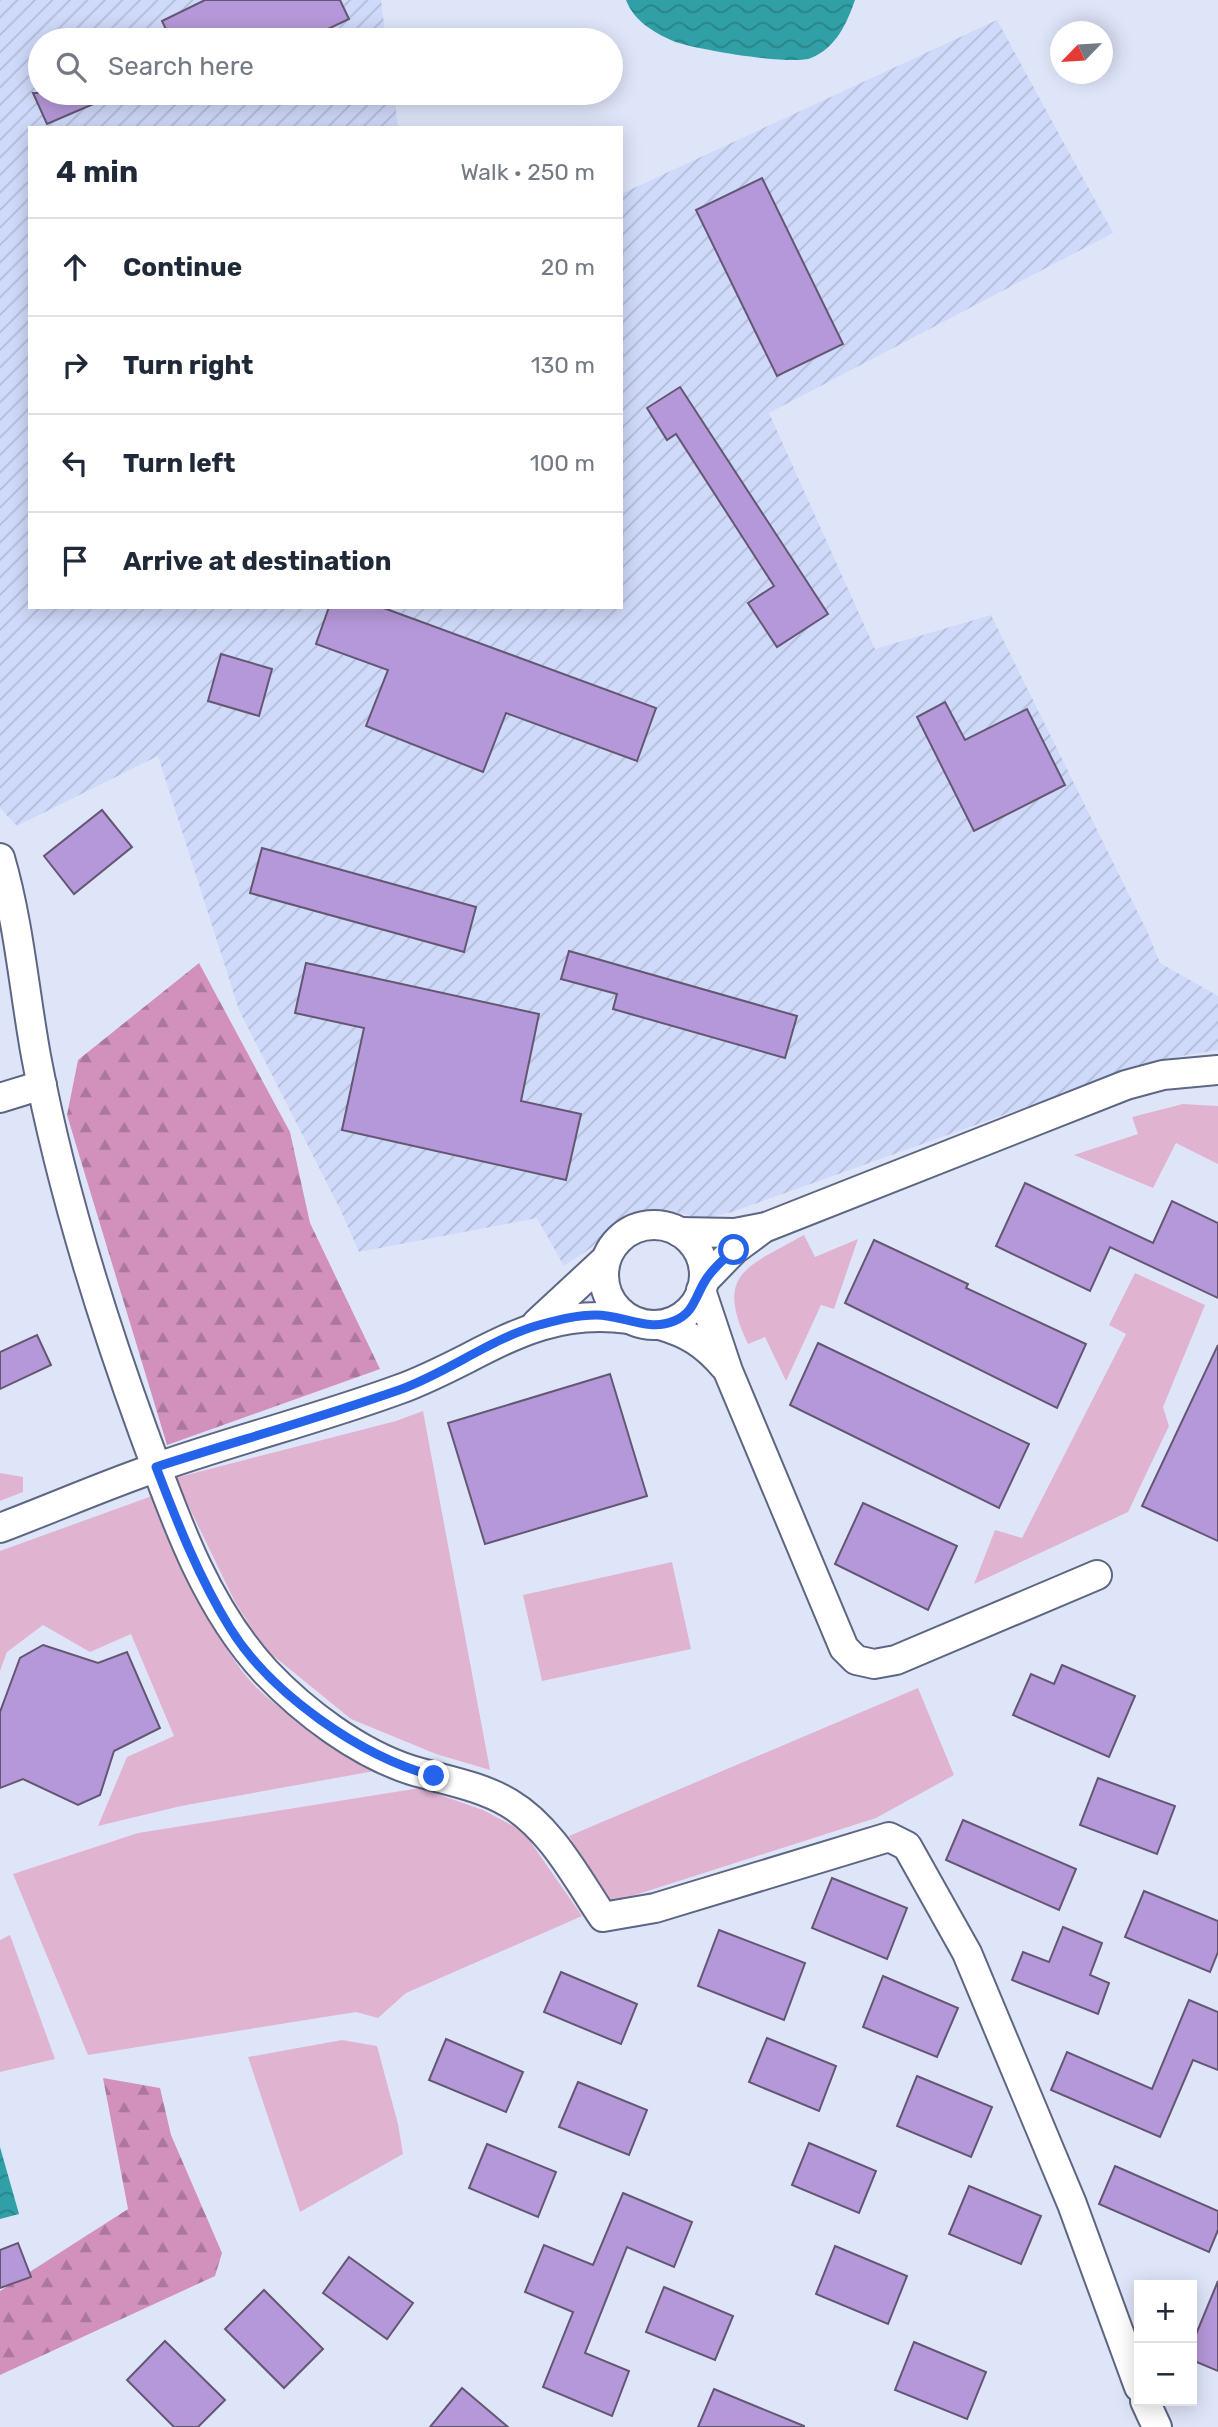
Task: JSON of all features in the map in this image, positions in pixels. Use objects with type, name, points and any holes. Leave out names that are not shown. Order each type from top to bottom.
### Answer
[{"type":"street","points":[[0,858],[15,922],[42,1085],[107,1332],[182,1536],[230,1629],[268,1673],[310,1710],[362,1747],[407,1769],[468,1785],[509,1803],[543,1829],[603,1917],[655,1908],[889,1837],[907,1846],[967,1953],[1072,2204],[1134,2373]]},
{"type":"street","points":[[628,1319],[615,1308],[606,1293],[603,1277],[605,1260],[612,1245],[624,1233],[639,1226],[656,1224],[679,1232],[735,1234],[766,1227],[1126,1085],[1163,1075],[1218,1070]]},
{"type":"street","points":[[0,1098],[42,1085]]},
{"type":"street","points":[[0,1528],[156,1467],[402,1389],[532,1327],[569,1317],[597,1315],[628,1319],[643,1325],[676,1321],[690,1311],[703,1286],[734,1250],[766,1227]]},
{"type":"street","points":[[679,1232],[697,1249],[704,1265],[703,1286],[728,1371],[844,1647],[856,1660],[874,1664],[918,1652],[1097,1575]]},
{"type":"street","points":[[532,1327],[605,1260]]},
{"type":"street","points":[[660,1325],[708,1347],[728,1371]]},
{"type":"street","points":[[1147,2406],[1157,2427]]},
{"type":"shaded area","points":[[0,0],[381,0],[384,28],[28,28],[28,105],[395,105],[398,126],[28,126],[28,609],[623,609],[623,193],[997,20],[1113,233],[769,413],[875,649],[991,615],[1147,931],[1160,963],[1218,996],[1218,1050],[1157,1060],[732,1212],[701,1219],[669,1210],[636,1216],[609,1229],[592,1247],[564,1266],[537,1218],[359,1252],[239,1010],[158,756],[17,826],[0,808]]},
{"type":"shaded area","points":[[1183,1104],[1218,1106],[1218,1164],[1176,1143],[1153,1188],[1074,1155],[1138,1134],[1132,1117]]},
{"type":"shaded area","points":[[804,1235],[815,1257],[858,1239],[834,1309],[821,1305],[786,1381],[765,1337],[748,1344],[734,1302],[736,1287],[742,1275],[752,1265]]},
{"type":"shaded area","points":[[1135,1273],[1205,1305],[1163,1407],[1169,1426],[1128,1512],[974,1584],[995,1530],[1022,1538],[1126,1334],[1109,1325]]},
{"type":"shaded area","points":[[423,1411],[490,1770],[436,1754],[351,1719],[265,1649],[235,1602],[175,1478],[396,1421]]},
{"type":"shaded area","points":[[0,1473],[23,1477],[23,1492],[0,1501]]},
{"type":"shaded area","points":[[152,1496],[198,1596],[241,1669],[270,1700],[300,1722],[380,1770],[181,1806],[98,1826],[127,1757],[174,1736],[131,1634],[90,1652],[43,1625],[7,1652],[0,1671],[0,1551]]},
{"type":"shaded area","points":[[672,1562],[691,1649],[542,1681],[523,1595]]},
{"type":"shaded area","points":[[918,1688],[954,1775],[876,1818],[610,1903],[569,1836]]},
{"type":"shaded area","points":[[420,1788],[483,1810],[523,1831],[582,1916],[406,1993],[378,2018],[356,2012],[88,2055],[13,1874],[138,1833]]},
{"type":"shaded area","points":[[10,1935],[55,2059],[0,2072],[0,1940]]},
{"type":"shaded area","points":[[342,2040],[377,2046],[398,2124],[403,2154],[300,2212],[248,2057]]},
{"type":"green space","points":[[199,963],[290,1132],[310,1223],[380,1369],[167,1445],[67,1115],[78,1060]]},
{"type":"green space","points":[[103,2078],[160,2088],[171,2135],[222,2253],[215,2276],[0,2375],[0,2291],[128,2209]]},
{"type":"water","points":[[626,0],[855,0],[844,26],[834,41],[820,54],[801,60],[785,60],[700,48],[673,41],[645,25],[634,14]]},
{"type":"water","points":[[0,2147],[19,2214],[0,2219]]},
{"type":"building","points":[[205,0],[340,0],[349,19],[330,28],[165,28],[162,21]]},
{"type":"building","points":[[38,105],[91,105],[47,124]]},
{"type":"building","points":[[762,178],[843,344],[777,376],[696,210]]},
{"type":"building","points":[[680,387],[828,614],[777,647],[748,603],[774,586],[676,434],[667,440],[647,408]]},
{"type":"building","points":[[328,609],[386,609],[656,708],[637,761],[506,713],[483,772],[366,726],[388,670],[316,644]]},
{"type":"building","points":[[221,654],[272,669],[259,716],[208,701]]},
{"type":"building","points":[[945,702],[965,740],[1027,709],[1065,785],[974,831],[917,717]]},
{"type":"building","points":[[102,810],[132,847],[74,894],[44,856]]},
{"type":"building","points":[[262,848],[476,907],[464,952],[250,893]]},
{"type":"building","points":[[569,951],[797,1016],[785,1058],[613,1009],[617,994],[561,979]]},
{"type":"building","points":[[306,963],[539,1014],[521,1101],[581,1114],[566,1180],[342,1130],[364,1028],[295,1013]]},
{"type":"building","points":[[1025,1183],[1153,1243],[1172,1201],[1218,1223],[1218,1298],[1110,1247],[1090,1291],[996,1246]]},
{"type":"building","points":[[874,1240],[968,1284],[966,1288],[1086,1344],[1057,1408],[845,1303]]},
{"type":"building","points":[[37,1335],[51,1365],[0,1389],[0,1352]]},
{"type":"building","points":[[818,1343],[1029,1444],[999,1508],[790,1405]]},
{"type":"building","points":[[1218,1345],[1218,1541],[1142,1506]]},
{"type":"building","points":[[610,1374],[647,1496],[485,1544],[448,1423]]},
{"type":"building","points":[[863,1503],[957,1546],[928,1610],[835,1564]]},
{"type":"building","points":[[43,1645],[98,1663],[127,1652],[160,1728],[114,1751],[100,1795],[78,1805],[23,1779],[0,1788],[0,1712],[20,1658]]},
{"type":"building","points":[[1062,1665],[1135,1696],[1109,1757],[1013,1715],[1031,1674],[1054,1684]]},
{"type":"building","points":[[1098,1778],[1175,1806],[1157,1854],[1080,1825]]},
{"type":"building","points":[[963,1820],[1076,1869],[1059,1910],[946,1860]]},
{"type":"building","points":[[832,1878],[907,1908],[887,1959],[812,1928]]},
{"type":"building","points":[[1144,1891],[1218,1921],[1218,1952],[1210,1972],[1125,1937]]},
{"type":"building","points":[[1063,1927],[1102,1943],[1090,1975],[1109,1983],[1098,2014],[1012,1980],[1023,1952],[1049,1962]]},
{"type":"building","points":[[719,1930],[805,1963],[784,2020],[698,1986]]},
{"type":"building","points":[[561,1972],[637,2004],[621,2044],[544,2012]]},
{"type":"building","points":[[883,1976],[958,2008],[937,2057],[863,2027]]},
{"type":"building","points":[[1189,2000],[1218,2012],[1218,2070],[1193,2060],[1160,2137],[1051,2090],[1067,2052],[1152,2089]]},
{"type":"building","points":[[767,2038],[836,2066],[819,2111],[749,2082]]},
{"type":"building","points":[[446,2039],[523,2072],[506,2112],[429,2080]]},
{"type":"building","points":[[917,2076],[992,2107],[971,2157],[897,2126]]},
{"type":"building","points":[[578,2082],[647,2110],[629,2155],[559,2127]]},
{"type":"building","points":[[809,2143],[876,2171],[859,2213],[792,2185]]},
{"type":"building","points":[[487,2144],[556,2172],[538,2217],[469,2188]]},
{"type":"building","points":[[1115,2166],[1218,2211],[1218,2230],[1209,2252],[1099,2204]]},
{"type":"building","points":[[969,2186],[1041,2216],[1021,2264],[949,2234]]},
{"type":"building","points":[[623,2193],[692,2222],[674,2267],[627,2247],[585,2353],[629,2371],[612,2416],[543,2387],[573,2312],[525,2292],[544,2245],[593,2265]]},
{"type":"building","points":[[18,2243],[31,2277],[0,2288],[0,2250]]},
{"type":"building","points":[[835,2246],[907,2276],[888,2324],[816,2294]]},
{"type":"building","points":[[349,2257],[413,2303],[387,2339],[323,2293]]},
{"type":"building","points":[[1218,2281],[1218,2371],[1197,2362],[1197,2332]]},
{"type":"building","points":[[664,2287],[733,2316],[715,2360],[646,2332]]},
{"type":"building","points":[[264,2290],[323,2349],[284,2388],[225,2329]]},
{"type":"building","points":[[165,2341],[225,2400],[198,2427],[174,2427],[127,2380]]},
{"type":"building","points":[[914,2342],[986,2372],[967,2419],[895,2390]]},
{"type":"building","points":[[462,2388],[508,2427],[430,2427]]},
{"type":"building","points":[[714,2389],[804,2426],[804,2427],[698,2427]]},
{"type":"route","points":[[434,1776],[407,1769],[362,1747],[310,1710],[268,1673],[230,1629],[182,1536],[156,1467],[402,1389],[532,1327],[569,1317],[597,1315],[628,1319],[643,1325],[676,1321],[690,1311],[704,1282],[734,1250]]}]
